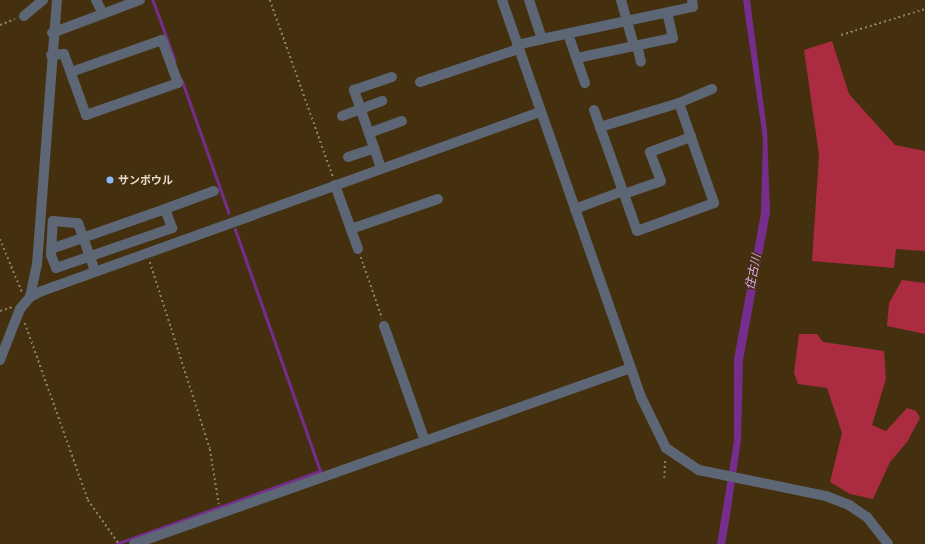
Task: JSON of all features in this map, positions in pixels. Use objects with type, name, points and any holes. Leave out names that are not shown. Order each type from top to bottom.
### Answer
[{"type":"street","points":[[24,16],[43,0]]},
{"type":"street","points":[[0,360],[20,309],[30,297],[38,258],[52,33],[56,0]]},
{"type":"street","points":[[52,33],[140,0]]},
{"type":"street","points":[[502,0],[517,47],[631,368],[653,426],[666,448],[679,460],[710,473],[772,485],[849,505],[867,517],[887,542]]},
{"type":"street","points":[[528,0],[542,39]]},
{"type":"street","points":[[621,0],[641,62]]},
{"type":"street","points":[[420,82],[542,39],[693,7],[692,0]]},
{"type":"street","points":[[577,58],[673,38],[667,13]]},
{"type":"street","points":[[568,34],[585,83]]},
{"type":"street","points":[[51,56],[64,54],[72,72],[86,115],[178,83],[162,40],[72,72]]},
{"type":"street","points":[[382,168],[354,90],[392,77]]},
{"type":"street","points":[[600,127],[679,103],[712,89]]},
{"type":"street","points":[[342,116],[382,101]]},
{"type":"street","points":[[594,110],[637,231],[714,203],[679,103]]},
{"type":"street","points":[[30,297],[147,252],[540,112]]},
{"type":"street","points":[[369,133],[402,121]]},
{"type":"street","points":[[575,209],[661,181],[650,152],[691,137]]},
{"type":"street","points":[[348,157],[375,148]]},
{"type":"street","points":[[335,185],[358,249]]},
{"type":"street","points":[[51,256],[83,237],[214,191]]},
{"type":"street","points":[[351,229],[438,199]]},
{"type":"street","points":[[95,271],[90,255],[78,223],[53,221],[51,256],[56,268],[90,255],[172,228],[165,209]]},
{"type":"street","points":[[384,326],[425,441]]},
{"type":"street","points":[[134,544],[631,368]]},
{"type":"path","points":[[270,0],[335,185]]},
{"type":"path","points":[[841,35],[925,9]]},
{"type":"path","points":[[0,25],[24,16]]},
{"type":"path","points":[[0,239],[20,292],[30,297]]},
{"type":"path","points":[[358,249],[384,326]]},
{"type":"path","points":[[147,252],[210,449],[218,484],[219,506]]},
{"type":"path","points":[[20,309],[83,488],[118,543]]},
{"type":"path","points":[[664,478],[666,448]]},
{"type":"shaded area","points":[[832,41],[849,94],[895,145],[925,151],[925,251],[896,249],[894,268],[812,261],[819,155],[804,50]]},
{"type":"shaded area","points":[[902,280],[925,283],[925,334],[887,326],[889,303]]},
{"type":"shaded area","points":[[799,334],[817,334],[823,342],[884,351],[886,379],[872,425],[886,431],[907,408],[916,411],[920,418],[907,442],[890,462],[873,499],[850,494],[830,482],[842,433],[827,388],[798,384],[794,373]]},
{"type":"water","name":"住古川","points":[[743,0],[750,0],[767,131],[770,212],[743,360],[741,440],[730,515],[725,544],[717,544],[734,441],[734,359],[761,213],[763,139]]},
{"type":"waterway","points":[[153,0],[175,60]]},
{"type":"waterway","points":[[182,80],[229,213]]},
{"type":"waterway","points":[[116,544],[320,471],[235,229]]},
{"type":"place","name":"サンボウル","points":[[110,180]]}]
